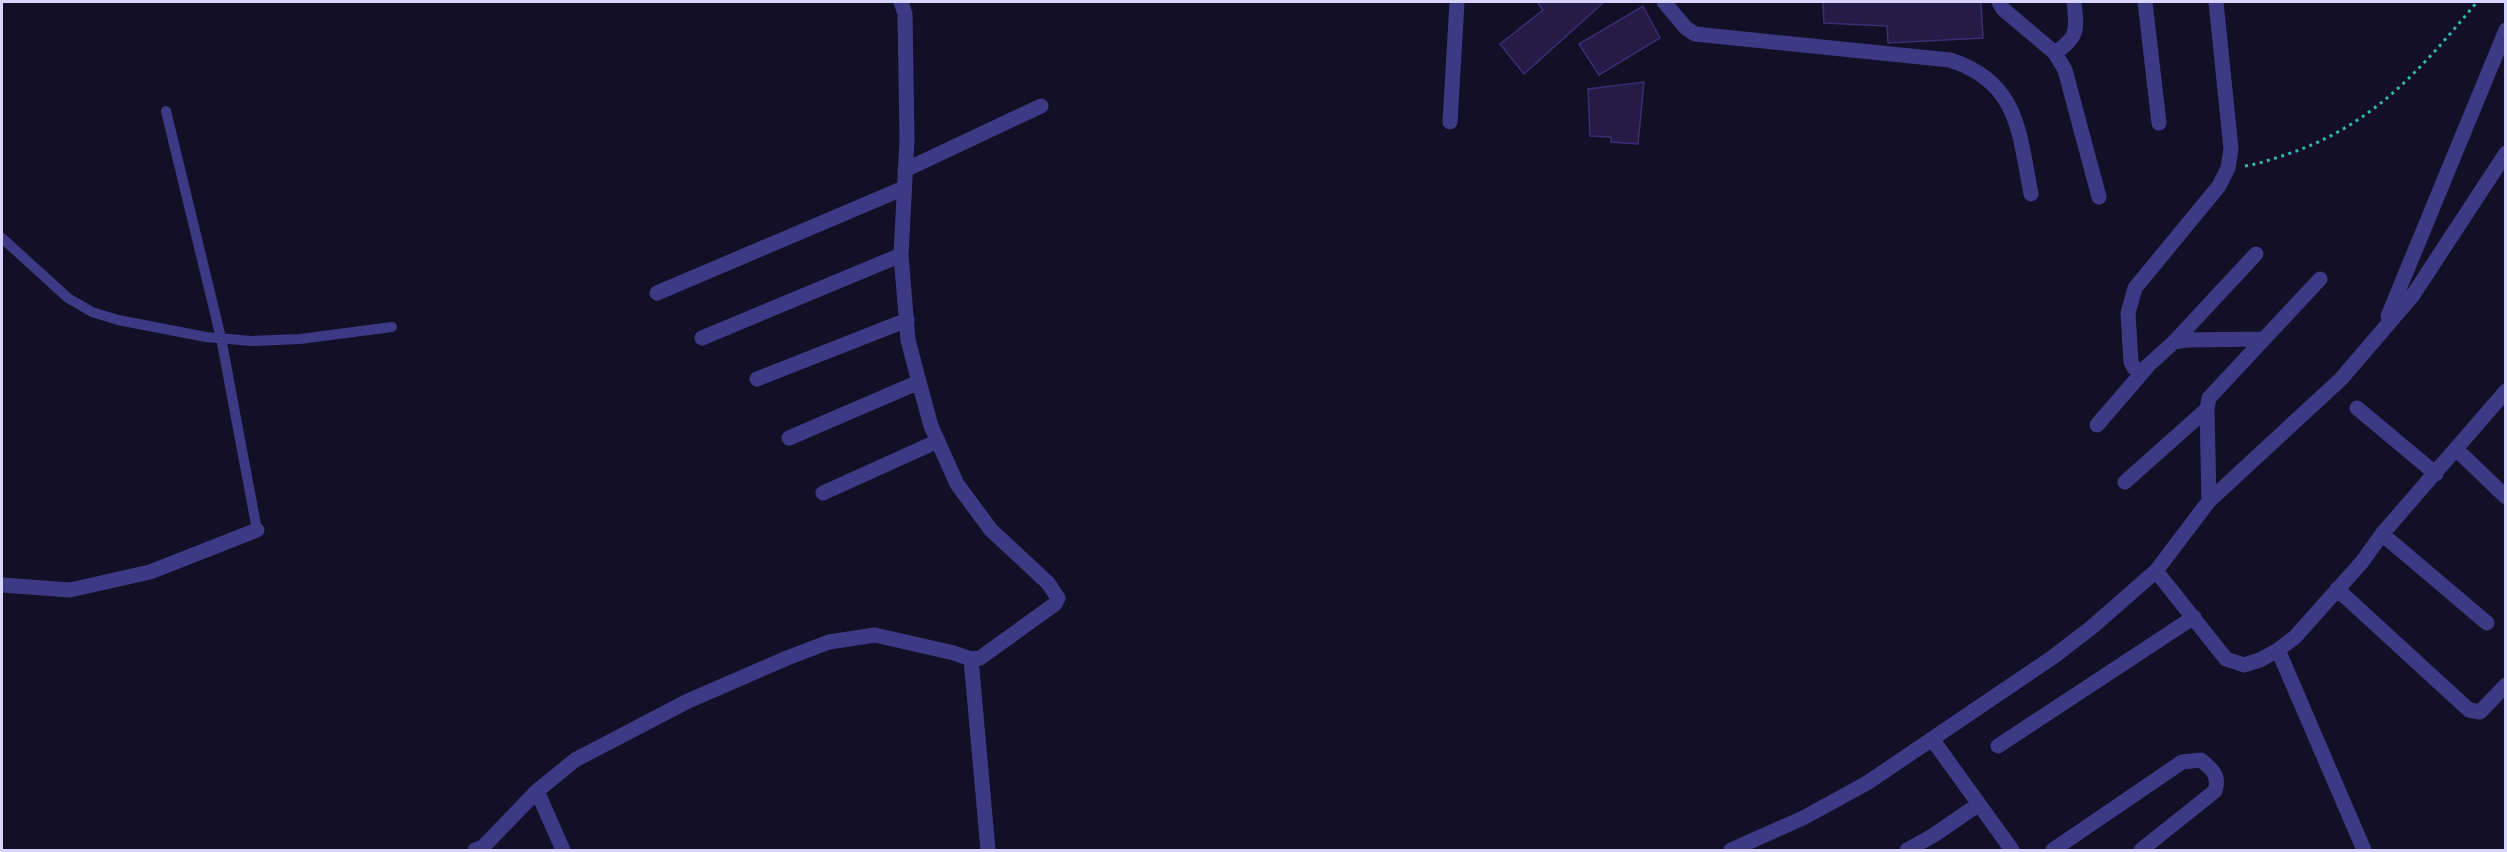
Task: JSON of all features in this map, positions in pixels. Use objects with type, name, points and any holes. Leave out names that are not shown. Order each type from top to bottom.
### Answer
[{"type":"street","points":[[476,850],[483,847],[507,824],[537,791],[575,760],[688,701],[787,658],[829,642],[875,635],[954,652],[971,659],[988,655],[1051,609],[1058,598],[1048,583],[991,530],[957,484],[938,441],[919,382],[908,340],[901,255],[905,170],[906,47],[905,14],[901,2]]},
{"type":"street","points":[[1450,122],[1457,2]]},
{"type":"street","points":[[1664,2],[1686,28],[1695,34],[1950,60],[1967,65],[2000,91],[2015,114],[2031,194]]},
{"type":"street","points":[[1999,2],[2003,9],[2055,54],[2065,70],[2099,197]]},
{"type":"street","points":[[2055,54],[2074,37],[2077,26],[2074,2]]},
{"type":"street","points":[[2145,2],[2159,123]]},
{"type":"street","points":[[2147,367],[2138,370],[2131,362],[2128,313],[2135,288],[2219,186],[2228,168],[2231,149],[2216,2]]},
{"type":"street","points":[[2382,330],[2505,30]]},
{"type":"street","points":[[905,170],[1041,106]]},
{"type":"street","points":[[1731,850],[1803,818],[1867,783],[2053,657],[2092,627],[2156,571],[2209,501],[2341,379],[2413,295],[2505,153]]},
{"type":"street","points":[[657,293],[904,188]]},
{"type":"street","points":[[2097,425],[2147,367],[2174,342],[2256,254]]},
{"type":"street","points":[[702,338],[901,255]]},
{"type":"street","points":[[2209,501],[2206,408],[2209,398],[2320,279]]},
{"type":"street","points":[[757,379],[907,320]]},
{"type":"street","points":[[2174,342],[2262,339]]},
{"type":"street","points":[[789,438],[919,382]]},
{"type":"street","points":[[2156,571],[2194,617],[2216,650],[2236,664],[2260,660],[2295,637],[2505,391]]},
{"type":"street","points":[[2125,482],[2206,408]]},
{"type":"street","points":[[2356,408],[2436,474]]},
{"type":"street","points":[[823,493],[938,441]]},
{"type":"street","points":[[2457,450],[2505,497]]},
{"type":"street","points":[[2,585],[70,590],[150,572],[257,530]]},
{"type":"street","points":[[2382,534],[2487,623]]},
{"type":"street","points":[[2337,590],[2469,711],[2480,712],[2487,707],[2505,685]]},
{"type":"street","points":[[1998,746],[2194,617]]},
{"type":"street","points":[[2278,650],[2364,850]]},
{"type":"street","points":[[971,659],[988,850]]},
{"type":"street","points":[[1932,739],[2012,850]]},
{"type":"street","points":[[2053,850],[2182,762],[2201,760],[2214,771],[2217,780],[2215,791],[2141,850]]},
{"type":"street","points":[[537,791],[563,850]]},
{"type":"street","points":[[1907,850],[1934,836],[1979,804]]},
{"type":"lane","points":[[166,111],[221,338],[257,530]]},
{"type":"lane","points":[[2,238],[68,298],[92,312],[118,321],[251,341],[300,339],[392,327]]},
{"type":"path","points":[[2228,168],[2254,165],[2309,147],[2363,118],[2411,78],[2477,2]]},
{"type":"building","points":[[1537,2],[1604,2],[1524,74],[1500,44],[1543,10]]},
{"type":"building","points":[[1823,2],[1981,2],[1983,38],[1888,43],[1887,26],[1824,23]]},
{"type":"building","points":[[1643,6],[1660,38],[1599,75],[1579,44]]},
{"type":"building","points":[[1644,82],[1638,144],[1611,142],[1611,137],[1590,136],[1588,89]]}]
